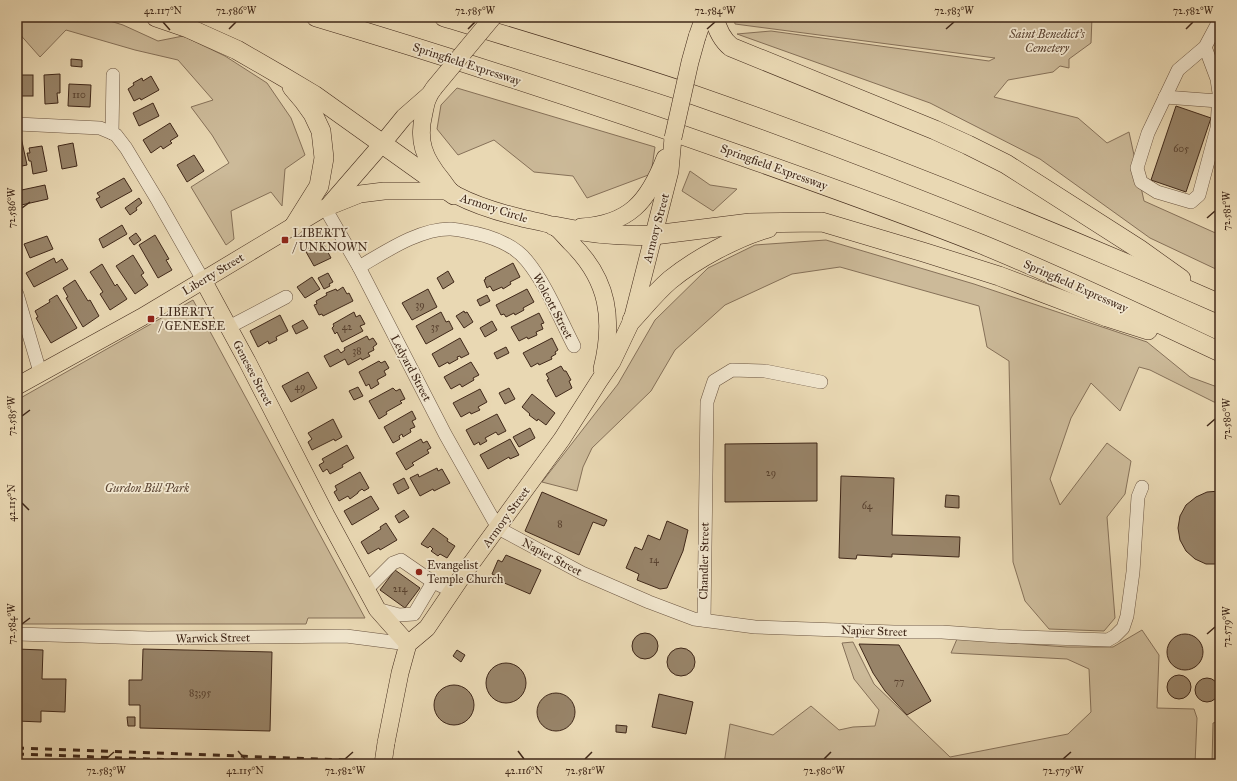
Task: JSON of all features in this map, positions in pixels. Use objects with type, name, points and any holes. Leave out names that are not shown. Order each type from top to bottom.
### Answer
[{"type":"highway","points":[[156,17],[188,28],[237,50],[314,95],[451,193]]},
{"type":"highway","name":"Springfield Expressway","points":[[316,17],[591,104],[854,196],[980,244],[1220,352]]},
{"type":"highway","points":[[444,17],[650,80],[828,144],[1068,239],[1216,303]]},
{"type":"highway","points":[[714,17],[720,34],[730,47],[935,130],[1006,164],[1132,245],[1216,303]]},
{"type":"highway","points":[[282,76],[313,114],[321,132],[324,158],[319,186],[294,226]]},
{"type":"highway","points":[[632,320],[670,280],[694,263],[726,245],[756,232],[790,222]]},
{"type":"highway","points":[[559,227],[584,232],[642,236],[750,223],[822,222],[999,276],[1107,317],[1220,355]]},
{"type":"main road","name":"Armory Circle","points":[[493,17],[431,92],[422,119],[421,137],[425,154],[430,164],[451,193],[493,210],[559,227],[593,226],[607,224],[621,218],[635,207],[648,194],[667,164]]},
{"type":"main road","name":"Armory Street","points":[[408,644],[427,628],[562,439],[598,381],[612,362],[632,320],[670,171],[667,164],[690,62],[696,37],[704,17]]},
{"type":"main road","name":"Liberty Street","points":[[325,208],[404,117],[431,92]]},
{"type":"main road","name":"Liberty Street","points":[[17,386],[142,317],[325,208],[360,194],[384,191],[451,193]]},
{"type":"main road","name":"Armory Street","points":[[559,227],[581,252],[589,264],[598,279],[605,298],[608,317],[606,351],[598,381]]},
{"type":"main road","name":"Genesee Street","points":[[203,280],[377,609],[408,644]]},
{"type":"main road","points":[[383,764],[400,673],[408,644]]},
{"type":"street","points":[[1205,47],[1216,79],[1219,93],[1217,128],[1199,195],[1191,202],[1157,192],[1141,182],[1137,168],[1148,133],[1178,70],[1205,47],[1220,19]]},
{"type":"street","points":[[17,124],[100,128],[112,133],[113,75]]},
{"type":"street","points":[[1164,97],[1218,101]]},
{"type":"street","name":"Genesee Street","points":[[112,133],[116,135],[126,148],[203,280]]},
{"type":"street","name":"Ledyard Street","points":[[325,208],[359,267],[445,434],[498,528]]},
{"type":"street","name":"Wolcott Street","points":[[359,267],[417,236],[434,230],[450,229],[468,231],[492,238],[514,247],[527,260],[539,276],[574,346]]},
{"type":"street","points":[[17,294],[40,372]]},
{"type":"street","points":[[228,327],[286,297]]},
{"type":"street","name":"Chandler Street","points":[[704,620],[707,402],[714,381],[732,370],[765,371],[821,382]]},
{"type":"street","name":"Napier Street","points":[[498,528],[582,573],[694,619],[755,627],[894,632],[942,632],[998,636],[1108,640],[1115,636],[1123,628],[1127,616],[1133,572],[1138,497],[1142,487]]},
{"type":"street","points":[[367,589],[393,562],[401,560],[433,582],[452,591]]},
{"type":"street","points":[[377,609],[399,615],[414,614],[433,582]]},
{"type":"street","name":"Warwick Street","points":[[17,634],[148,638],[346,636],[408,644]]},
{"type":"green space","points":[[17,17],[97,17],[123,25],[158,41],[183,36],[225,56],[267,83],[291,118],[305,155],[285,169],[282,206],[271,192],[231,211],[234,239],[226,245],[191,187],[229,163],[212,135],[191,107],[213,100],[178,60],[135,50],[66,30],[40,57],[17,31]]},
{"type":"green space","name":"Saint Benedict's Cemetery","points":[[734,17],[1092,17],[1091,43],[1069,59],[1069,68],[1060,66],[1053,72],[1008,80],[994,97],[1078,118],[1107,143],[1129,132],[1144,201],[1220,235],[1220,271],[1150,238],[1040,159],[930,103],[737,34],[771,31],[989,61],[995,58],[735,24]]},
{"type":"green space","points":[[457,88],[655,147],[651,174],[587,198],[573,176],[534,172],[494,140],[458,155],[437,129],[441,105]]},
{"type":"green space","points":[[690,171],[710,185],[737,189],[713,211],[682,191]]},
{"type":"green space","points":[[826,240],[974,284],[1147,342],[1190,377],[1220,388],[1220,404],[1150,370],[1139,367],[1120,411],[1091,383],[1071,418],[1050,479],[1060,505],[1107,443],[1131,461],[1125,494],[1107,517],[1115,618],[1104,631],[1049,629],[1025,601],[1013,562],[1009,361],[987,347],[979,306],[840,267],[792,274],[725,305],[675,350],[651,391],[592,448],[583,467],[577,491],[542,482],[618,384],[655,320],[708,268],[755,245]]},
{"type":"green space","name":"Gurdon Bill Park","points":[[193,300],[365,618],[308,618],[306,624],[17,624],[17,400]]},
{"type":"green space","points":[[1142,630],[1159,655],[1157,708],[1194,709],[1197,718],[1195,764],[724,764],[730,724],[773,735],[811,706],[839,730],[853,727],[875,726],[879,710],[854,679],[842,643],[853,642],[874,684],[950,757],[1068,734],[1091,712],[1089,669],[1067,659],[951,653],[957,639],[1067,647],[1113,647]]},
{"type":"green space","points":[[1220,721],[1220,764],[1212,764],[1213,723]]},
{"type":"building","points":[[71,59],[82,60],[82,67],[71,66]]},
{"type":"building","points":[[60,74],[60,93],[57,93],[58,103],[45,104],[44,75]]},
{"type":"building","points":[[17,75],[33,75],[33,96],[17,96]]},
{"type":"building","points":[[151,76],[159,90],[141,100],[140,98],[134,101],[128,89],[134,85],[133,83],[142,78],[143,81]]},
{"type":"building","points":[[69,84],[91,85],[90,107],[68,106]]},
{"type":"building","points":[[153,103],[159,116],[139,126],[133,113]]},
{"type":"building","points":[[1176,106],[1211,118],[1186,192],[1151,180]]},
{"type":"building","points":[[170,123],[178,136],[170,141],[172,143],[163,149],[161,146],[151,153],[143,140]]},
{"type":"building","points":[[21,137],[27,165],[17,167],[17,138]]},
{"type":"building","points":[[73,143],[77,166],[62,169],[58,146]]},
{"type":"building","points":[[42,146],[47,171],[33,174],[31,161],[29,161],[27,153],[30,153],[29,148]]},
{"type":"building","points":[[194,155],[204,171],[187,182],[177,165]]},
{"type":"building","points":[[124,178],[132,191],[101,208],[96,199],[100,197],[97,193]]},
{"type":"building","points":[[45,185],[48,199],[17,206],[17,191]]},
{"type":"building","points":[[139,198],[142,203],[136,208],[137,210],[130,215],[125,208]]},
{"type":"building","points":[[122,225],[127,234],[103,248],[99,239]]},
{"type":"building","points":[[136,233],[141,240],[134,245],[129,238]]},
{"type":"building","points":[[155,235],[169,259],[166,260],[172,270],[158,278],[139,245]]},
{"type":"building","points":[[47,236],[53,249],[30,258],[24,244]]},
{"type":"building","points":[[322,241],[331,258],[314,266],[305,250]]},
{"type":"building","points":[[133,255],[144,273],[141,275],[148,285],[135,294],[116,266]]},
{"type":"building","points":[[54,258],[56,263],[62,259],[68,269],[34,287],[26,273]]},
{"type":"building","points":[[513,263],[520,277],[510,282],[511,284],[503,289],[502,287],[493,291],[490,286],[487,288],[484,280],[486,279],[485,278]]},
{"type":"building","points":[[102,264],[115,286],[117,284],[127,299],[110,310],[100,294],[103,292],[90,272]]},
{"type":"building","points":[[448,271],[454,282],[443,289],[437,278]]},
{"type":"building","points":[[328,273],[333,282],[329,284],[330,286],[324,289],[318,278]]},
{"type":"building","points":[[312,277],[320,289],[305,298],[297,287]]},
{"type":"building","points":[[75,280],[88,301],[90,300],[99,316],[83,327],[66,298],[68,297],[63,288]]},
{"type":"building","points":[[343,287],[347,294],[349,293],[353,301],[323,316],[322,314],[319,315],[314,305],[317,304],[316,301],[327,295],[326,293],[336,289],[337,291]]},
{"type":"building","points":[[428,289],[437,307],[412,320],[402,303]]},
{"type":"building","points":[[527,289],[534,302],[523,308],[524,310],[515,315],[514,313],[506,317],[504,314],[501,315],[496,305]]},
{"type":"building","points":[[57,295],[77,328],[51,343],[36,318],[38,317],[35,311],[50,302],[49,300]]},
{"type":"building","points":[[487,295],[490,301],[480,306],[477,300]]},
{"type":"building","points":[[464,311],[465,313],[467,312],[473,322],[464,328],[456,316]]},
{"type":"building","points":[[354,312],[356,317],[360,315],[365,324],[360,326],[363,331],[342,342],[337,332],[335,334],[332,328],[334,326],[333,324]]},
{"type":"building","points":[[441,312],[446,322],[449,321],[453,329],[426,344],[416,326]]},
{"type":"building","points":[[539,313],[544,323],[541,324],[543,329],[536,332],[537,335],[528,339],[527,337],[519,341],[511,327]]},
{"type":"building","points":[[280,315],[288,331],[276,337],[277,340],[269,344],[268,341],[258,347],[250,331]]},
{"type":"building","points":[[303,320],[308,328],[296,334],[292,326]]},
{"type":"building","points":[[492,321],[497,330],[485,337],[480,328]]},
{"type":"building","points":[[367,336],[369,340],[373,338],[377,344],[373,347],[374,350],[368,353],[370,356],[362,360],[361,358],[348,365],[345,359],[330,367],[324,356],[338,349],[341,353],[345,350],[344,348]]},
{"type":"building","points":[[460,338],[469,354],[461,358],[460,356],[457,357],[458,359],[449,364],[448,362],[439,367],[432,354]]},
{"type":"building","points":[[552,338],[558,350],[555,352],[556,354],[551,357],[552,359],[539,365],[538,363],[531,367],[523,353]]},
{"type":"building","points":[[506,347],[509,353],[497,359],[494,353]]},
{"type":"building","points":[[379,361],[381,363],[385,361],[389,368],[384,371],[386,375],[377,380],[379,384],[371,389],[369,384],[366,386],[359,372]]},
{"type":"building","points":[[471,362],[479,375],[473,378],[474,380],[462,387],[460,384],[451,389],[444,377]]},
{"type":"building","points":[[561,366],[571,380],[569,381],[572,388],[556,397],[547,380],[549,379],[546,374]]},
{"type":"building","points":[[308,372],[317,388],[291,402],[282,386]]},
{"type":"building","points":[[358,387],[363,396],[354,400],[349,391]]},
{"type":"building","points":[[393,388],[396,391],[400,389],[405,399],[400,401],[402,403],[386,412],[387,414],[379,419],[369,401]]},
{"type":"building","points":[[509,388],[515,399],[505,404],[499,393]]},
{"type":"building","points":[[480,389],[487,402],[478,407],[480,410],[471,414],[470,412],[461,417],[453,403]]},
{"type":"building","points":[[532,394],[555,413],[546,425],[529,415],[530,414],[522,407]]},
{"type":"building","points":[[412,411],[416,419],[412,421],[415,427],[410,429],[411,432],[403,437],[402,434],[399,436],[400,439],[393,443],[384,427]]},
{"type":"building","points":[[497,414],[506,431],[498,435],[496,432],[485,438],[487,441],[480,445],[479,442],[474,445],[466,430]]},
{"type":"building","points":[[333,419],[342,437],[335,441],[334,439],[312,450],[308,442],[312,439],[308,433]]},
{"type":"building","points":[[530,428],[535,438],[519,447],[513,437]]},
{"type":"building","points":[[421,439],[423,443],[427,441],[431,448],[427,450],[429,453],[412,463],[414,465],[406,470],[396,453]]},
{"type":"building","points":[[510,439],[519,455],[510,459],[509,457],[488,469],[480,455]]},
{"type":"building","points":[[817,443],[817,501],[725,502],[725,444]]},
{"type":"building","points":[[347,445],[354,458],[342,465],[343,467],[330,474],[327,469],[323,472],[319,465],[324,462],[322,459]]},
{"type":"building","points":[[437,468],[438,471],[442,469],[450,483],[434,491],[433,489],[420,496],[410,478],[418,474],[419,477]]},
{"type":"building","points":[[360,472],[369,488],[364,491],[362,489],[350,499],[348,496],[339,501],[334,492],[337,490],[335,486]]},
{"type":"building","points":[[841,476],[894,478],[892,535],[960,537],[959,557],[892,554],[892,557],[857,555],[856,559],[839,558]]},
{"type":"building","points":[[404,478],[409,488],[398,494],[393,484]]},
{"type":"building","points":[[1220,491],[1220,564],[1206,564],[1195,559],[1186,551],[1180,540],[1178,528],[1180,516],[1186,505],[1196,497],[1207,492]]},
{"type":"building","points":[[542,492],[607,520],[604,526],[593,522],[579,555],[525,531]]},
{"type":"building","points":[[946,495],[959,496],[959,508],[945,507]]},
{"type":"building","points":[[371,496],[379,509],[352,525],[344,511]]},
{"type":"building","points":[[404,510],[409,517],[399,523],[395,516]]},
{"type":"building","points":[[667,521],[688,530],[683,551],[667,588],[660,589],[637,580],[639,574],[626,568],[635,547],[642,550],[648,535],[660,540]]},
{"type":"building","points":[[386,523],[397,540],[380,550],[379,548],[368,554],[361,542],[381,529],[380,527]]},
{"type":"building","points":[[433,528],[455,546],[447,558],[440,554],[438,556],[431,551],[433,549],[430,546],[428,548],[421,544]]},
{"type":"building","points":[[506,555],[541,570],[530,594],[495,579],[496,576],[492,574],[498,560],[502,562]]},
{"type":"building","points":[[395,570],[420,588],[405,608],[380,590]]},
{"type":"building","points":[[645,633],[654,637],[658,646],[654,655],[645,659],[636,655],[632,646],[636,637]]},
{"type":"building","points":[[1189,634],[1198,639],[1202,645],[1202,659],[1198,665],[1189,670],[1181,670],[1172,665],[1168,659],[1167,648],[1172,639],[1178,635]]},
{"type":"building","points":[[859,644],[899,645],[931,701],[907,715],[885,691],[873,673]]},
{"type":"building","points":[[681,648],[691,652],[695,662],[691,672],[681,676],[671,672],[667,662],[671,652]]},
{"type":"building","points":[[17,649],[43,650],[42,679],[66,679],[65,712],[41,711],[41,722],[17,721]]},
{"type":"building","points":[[143,649],[272,652],[270,731],[140,728],[140,705],[129,705],[129,680],[142,680]]},
{"type":"building","points":[[457,650],[465,655],[461,662],[453,656]]},
{"type":"building","points":[[510,663],[517,666],[523,672],[526,683],[525,691],[517,700],[510,703],[502,703],[495,700],[487,691],[486,679],[489,672],[498,664]]},
{"type":"building","points":[[1179,675],[1187,679],[1191,687],[1187,695],[1179,699],[1171,695],[1167,687],[1171,679]]},
{"type":"building","points":[[1207,678],[1215,682],[1219,690],[1215,698],[1207,702],[1199,698],[1195,690],[1199,682]]},
{"type":"building","points":[[454,685],[462,687],[468,691],[472,697],[474,705],[472,713],[468,719],[462,723],[454,725],[446,723],[440,719],[436,713],[434,705],[436,697],[440,691],[446,687]]},
{"type":"building","points":[[552,693],[560,693],[567,696],[572,701],[575,712],[572,723],[567,728],[560,731],[552,731],[545,728],[540,723],[537,716],[537,708],[540,701],[545,696]]},
{"type":"building","points":[[659,694],[693,702],[686,734],[652,727]]},
{"type":"building","points":[[127,717],[135,717],[135,726],[128,726]]},
{"type":"building","points":[[616,725],[627,726],[626,733],[616,732]]},
{"type":"railway","points":[[17,748],[458,764]]},
{"type":"railway","points":[[17,754],[284,764]]},
{"type":"place","name":"LIBERTY / UNKNOWN","points":[[285,240]]},
{"type":"place","name":"LIBERTY / GENESEE","points":[[151,319]]},
{"type":"place","name":"Evangelist Temple Church","points":[[419,572]]}]
